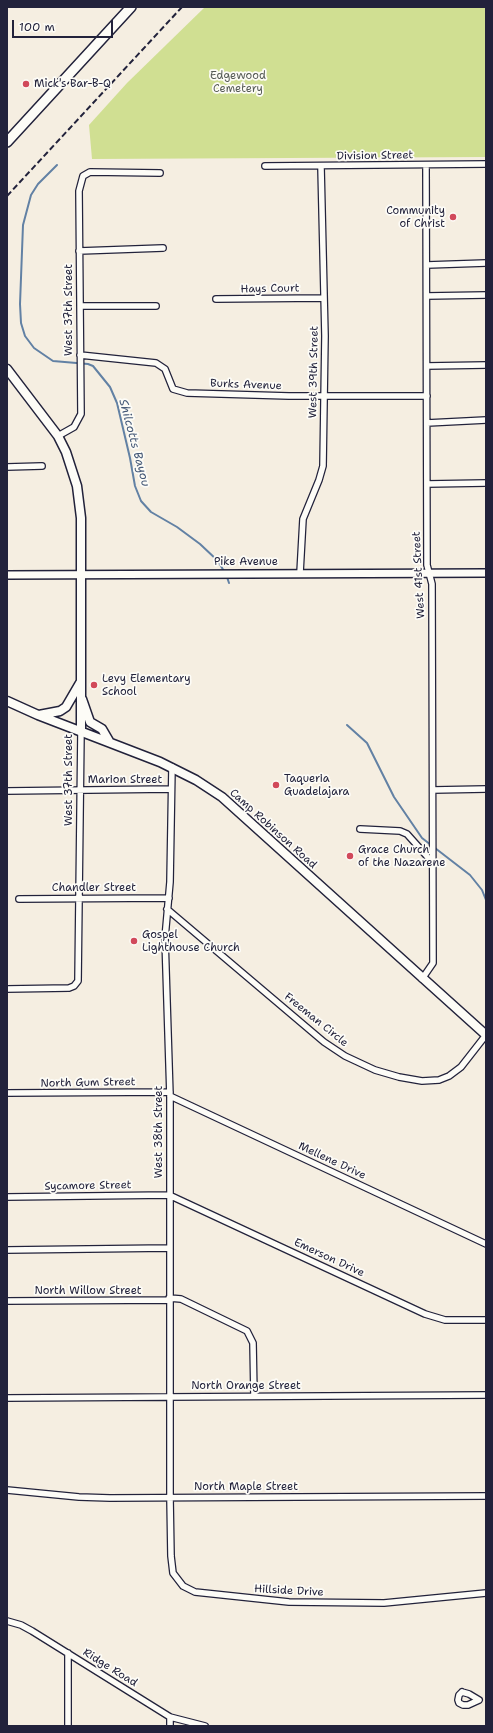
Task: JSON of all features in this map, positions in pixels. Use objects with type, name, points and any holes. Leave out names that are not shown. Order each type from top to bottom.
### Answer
[{"type":"main road","points":[[7,142],[131,7]]},
{"type":"main road","name":"West 37th Street","points":[[7,369],[58,436],[72,469],[80,502],[80,731]]},
{"type":"main road","points":[[38,715],[60,711],[66,707],[80,683]]},
{"type":"main road","points":[[80,696],[90,722],[102,729],[109,741]]},
{"type":"main road","name":"Camp Robinson Road","points":[[7,701],[38,715],[109,741],[172,767],[196,780],[227,802],[486,1035]]},
{"type":"street","name":"Division Street","points":[[265,166],[321,167],[486,164]]},
{"type":"street","name":"West 41st Street","points":[[422,979],[433,963],[432,584],[427,565],[426,166]]},
{"type":"street","name":"West 39th Street","points":[[300,573],[303,519],[319,480],[323,466],[325,336],[321,167]]},
{"type":"street","name":"West 37th Street","points":[[58,436],[74,426],[81,414],[79,191],[81,181],[84,174],[90,172],[160,173]]},
{"type":"street","points":[[79,250],[163,248]]},
{"type":"street","points":[[427,265],[486,263]]},
{"type":"street","points":[[427,296],[486,295]]},
{"type":"street","name":"Hays Court","points":[[216,299],[324,298]]},
{"type":"street","points":[[80,306],[156,306]]},
{"type":"street","name":"Burks Avenue","points":[[80,356],[156,363],[165,369],[173,389],[178,391],[323,396],[427,396]]},
{"type":"street","points":[[427,366],[486,365]]},
{"type":"street","points":[[427,423],[486,420]]},
{"type":"street","points":[[7,467],[42,466]]},
{"type":"street","points":[[427,484],[486,483]]},
{"type":"street","name":"Pike Avenue","points":[[7,575],[486,573]]},
{"type":"street","name":"West 37th Street","points":[[7,989],[69,988],[76,984],[78,980],[80,962],[80,731]]},
{"type":"street","name":"West 38th Street","points":[[170,1498],[170,1094],[165,938],[169,898],[172,767]]},
{"type":"street","name":"Marion Street","points":[[7,791],[171,789]]},
{"type":"street","points":[[433,790],[486,789]]},
{"type":"street","points":[[360,829],[400,831],[407,834],[433,863]]},
{"type":"street","name":"Chandler Street","points":[[19,899],[169,898]]},
{"type":"street","name":"Freeman Circle","points":[[167,910],[324,1042],[345,1056],[375,1070],[399,1077],[422,1081],[438,1080],[454,1074],[486,1035]]},
{"type":"street","name":"North Gum Street","points":[[7,1093],[170,1094]]},
{"type":"street","name":"Mellene Drive","points":[[170,1094],[486,1244]]},
{"type":"street","name":"Sycamore Street","points":[[7,1197],[169,1195]]},
{"type":"street","name":"Emerson Drive","points":[[169,1195],[425,1314],[445,1320],[486,1320]]},
{"type":"street","points":[[7,1250],[169,1248]]},
{"type":"street","name":"North Willow Street","points":[[7,1302],[181,1299],[247,1330],[253,1343],[254,1396]]},
{"type":"street","name":"North Orange Street","points":[[7,1398],[486,1395]]},
{"type":"street","name":"North Maple Street","points":[[7,1490],[79,1497],[170,1498],[486,1496]]},
{"type":"street","name":"Hillside Drive","points":[[170,1498],[171,1566],[179,1582],[195,1592],[262,1600],[351,1604],[413,1601],[486,1593]]},
{"type":"street","name":"Ridge Road","points":[[7,1621],[21,1625],[170,1717],[205,1726]]},
{"type":"street","points":[[68,1653],[68,1726]]},
{"type":"street","points":[[479,1700],[486,1700]]},
{"type":"street","points":[[170,1717],[170,1726]]},
{"type":"green space","name":"Edgewood Cemetery","points":[[205,7],[486,7],[486,157],[92,159],[89,125],[127,83]]},
{"type":"waterway","name":"Shilcotts Bayou","points":[[57,165],[38,184],[31,195],[23,225],[20,304],[21,323],[25,336],[34,348],[53,361],[88,364],[93,366],[110,387],[117,403],[135,486],[141,501],[151,512],[177,527],[200,544],[218,561],[225,573]]},
{"type":"waterway","name":"Shilcotts Bayou","points":[[227,577],[229,583]]},
{"type":"waterway","points":[[347,725],[367,743],[394,797],[422,838],[431,845]]},
{"type":"waterway","points":[[435,848],[470,875],[482,890],[486,900]]},
{"type":"railway","points":[[7,196],[182,7]]},
{"type":"place","name":"Mick's Bar-B-Q","points":[[26,84]]},
{"type":"place","name":"Community of Christ","points":[[453,217]]},
{"type":"place","name":"Levy Elementary School","points":[[94,685]]},
{"type":"place","name":"Taqueria Guadelajara","points":[[276,785]]},
{"type":"place","name":"Grace Church of the Nazarene","points":[[350,856]]},
{"type":"place","name":"Gospel Lighthouse Church","points":[[134,941]]}]
